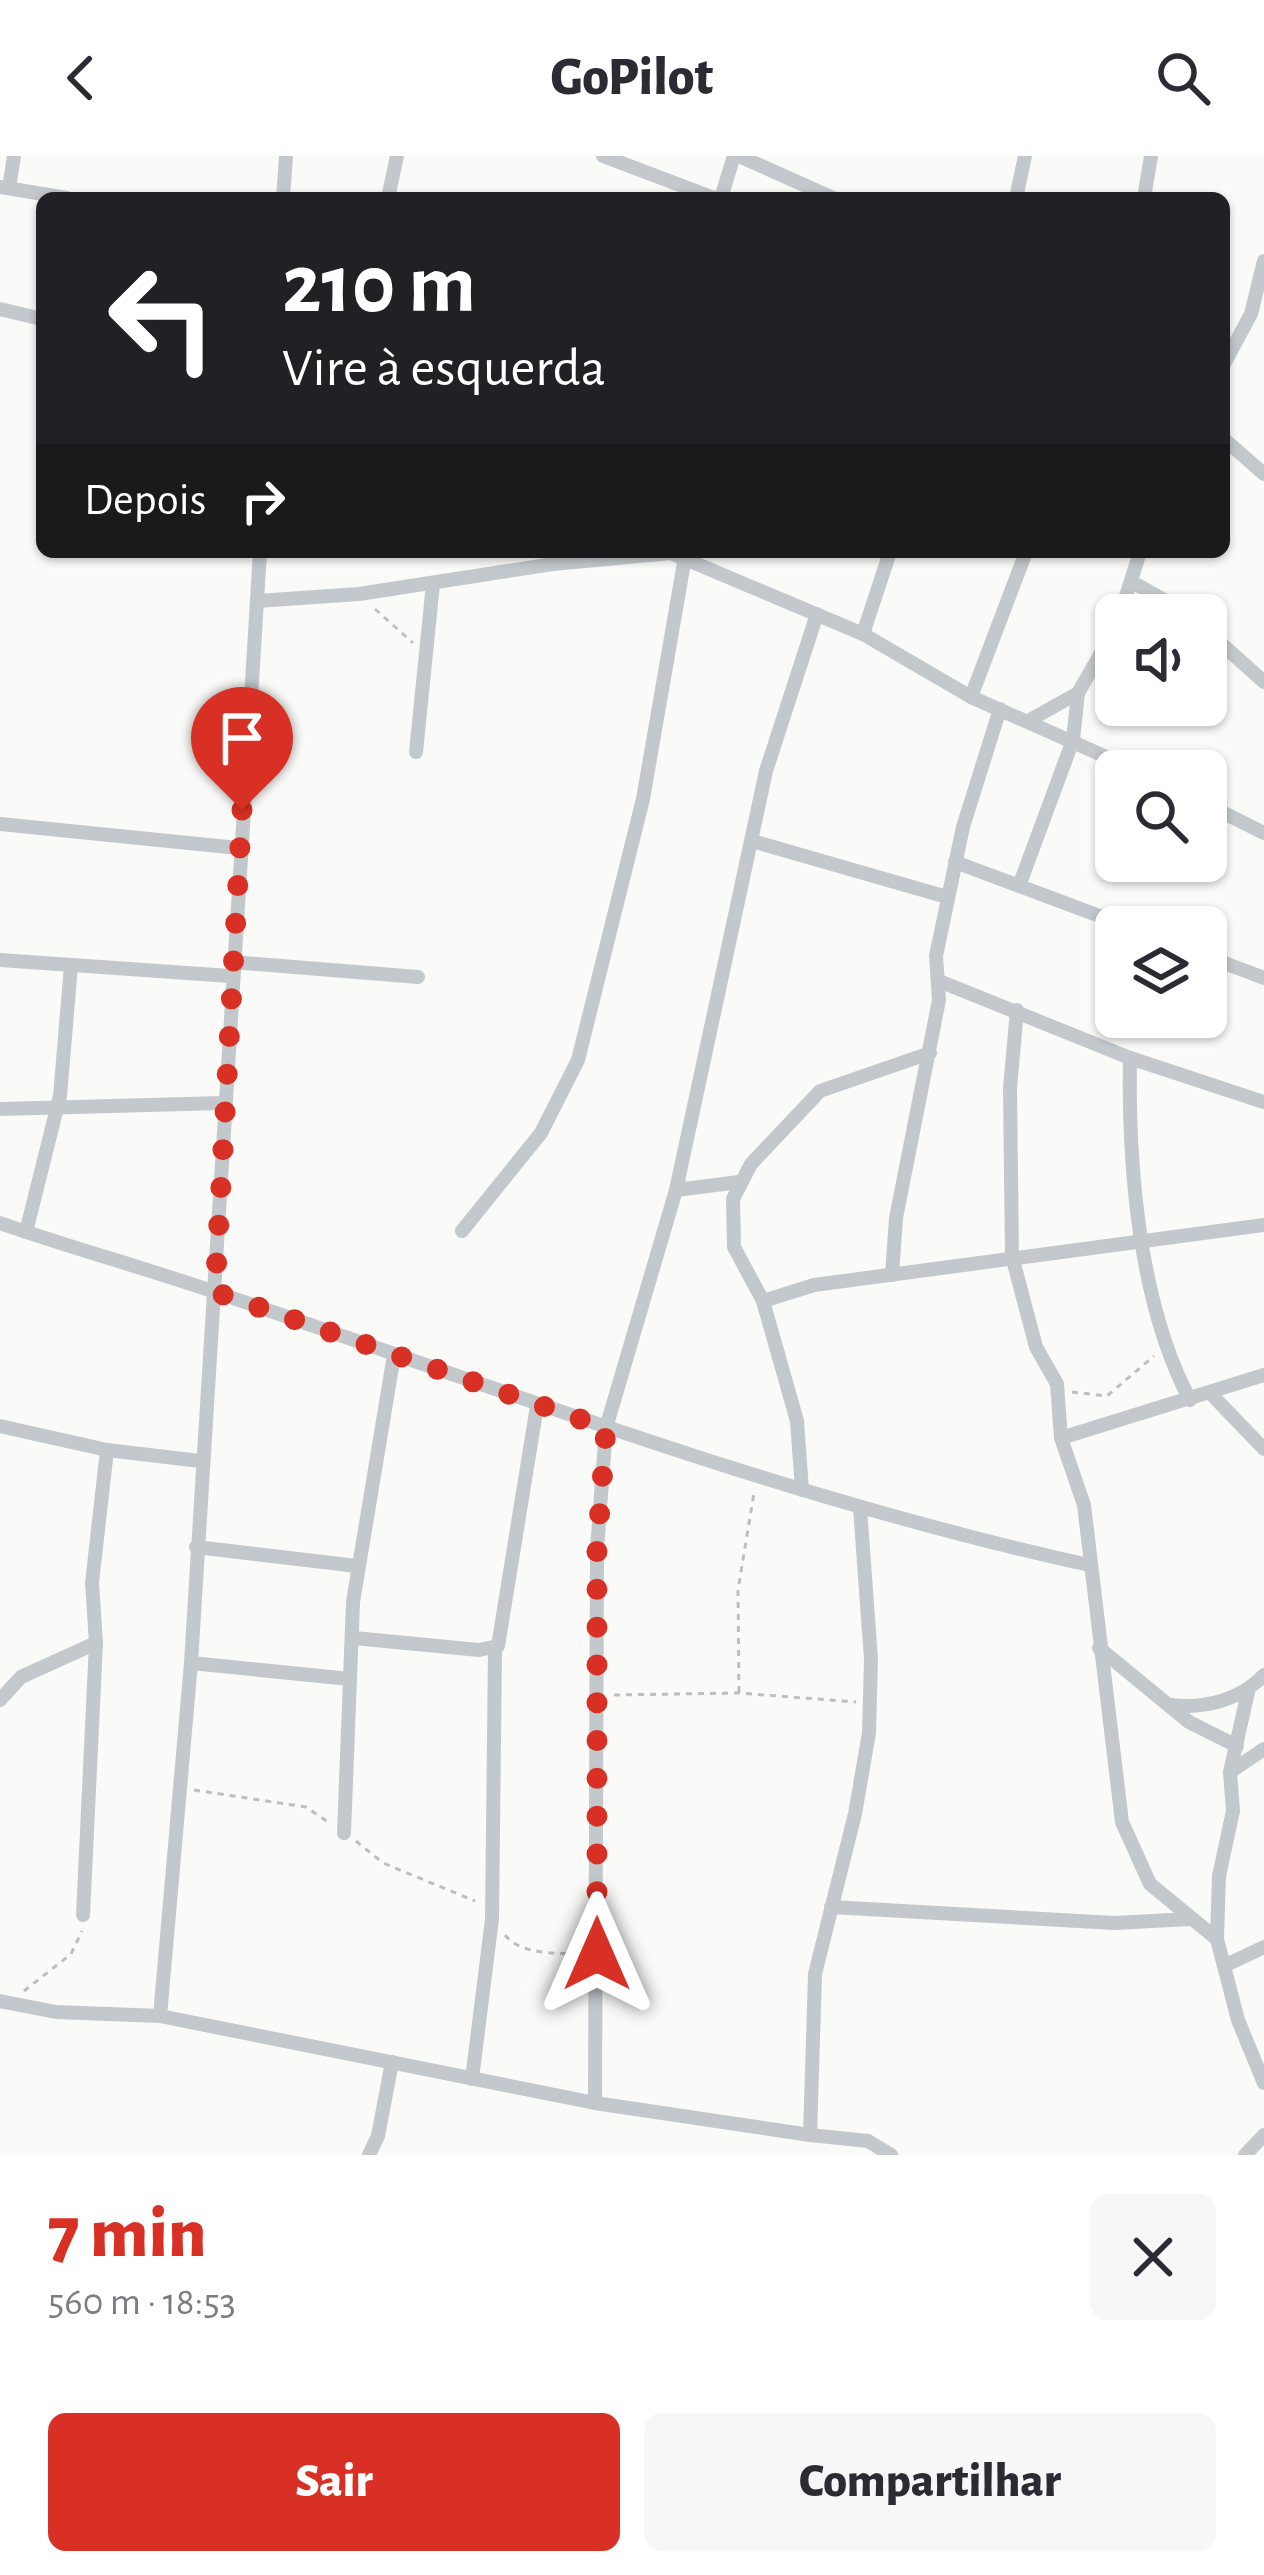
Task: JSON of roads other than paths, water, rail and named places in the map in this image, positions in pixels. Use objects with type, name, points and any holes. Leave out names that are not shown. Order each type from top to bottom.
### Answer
[{"type":"street","points":[[14,156],[4,187],[36,193]]},
{"type":"street","points":[[283,192],[286,156]]},
{"type":"street","points":[[393,192],[397,156]]},
{"type":"street","points":[[604,156],[701,192]]},
{"type":"street","points":[[720,192],[736,156],[819,192]]},
{"type":"street","points":[[1017,192],[1025,156]]},
{"type":"street","points":[[1145,192],[1150,156]]},
{"type":"street","points":[[1230,356],[1257,319],[1264,261]]},
{"type":"street","points":[[0,309],[36,318]]},
{"type":"street","points":[[1230,444],[1264,474]]},
{"type":"street","points":[[160,2016],[191,1663],[238,848],[260,558]]},
{"type":"street","points":[[257,601],[358,594],[553,564],[627,558]]},
{"type":"street","points":[[462,1232],[541,1132],[578,1060],[643,799],[675,558]]},
{"type":"street","points":[[685,558],[863,634],[971,697],[1095,750]]},
{"type":"street","points":[[863,634],[888,558]]},
{"type":"street","points":[[971,697],[1024,558]]},
{"type":"street","points":[[1129,594],[1140,558]]},
{"type":"street","points":[[1134,583],[1154,594]]},
{"type":"street","points":[[416,752],[433,584]]},
{"type":"street","points":[[595,2103],[597,1549],[606,1428],[676,1190],[766,771],[817,614]]},
{"type":"street","points":[[1227,649],[1264,682]]},
{"type":"street","points":[[1019,886],[1073,740],[1078,693],[1095,663]]},
{"type":"street","points":[[1030,720],[1078,693]]},
{"type":"street","points":[[892,1275],[896,1218],[930,1053],[939,981],[936,956],[947,897],[1000,709]]},
{"type":"street","points":[[1227,814],[1264,833]]},
{"type":"street","points":[[0,824],[238,848]]},
{"type":"street","points":[[752,841],[947,897]]},
{"type":"street","points":[[955,862],[1095,914]]},
{"type":"street","points":[[0,960],[418,977]]},
{"type":"street","points":[[1227,964],[1264,978]]},
{"type":"street","points":[[26,1232],[56,1110],[70,966]]},
{"type":"street","points":[[939,981],[1130,1058],[1264,1102]]},
{"type":"street","points":[[1017,1010],[1010,1108],[1012,1256],[1036,1347],[1057,1384],[1061,1438],[1081,1486],[1110,1756],[1130,1849],[1150,1884],[1217,1939]]},
{"type":"street","points":[[802,1490],[796,1421],[763,1301],[740,1263],[729,1230],[739,1182],[820,1091],[930,1053]]},
{"type":"street","points":[[1130,1058],[1131,1150],[1143,1238],[1167,1350],[1190,1400]]},
{"type":"street","points":[[0,1109],[223,1103]]},
{"type":"street","points":[[676,1190],[739,1182]]},
{"type":"street","points":[[0,1223],[215,1292],[537,1406],[802,1490],[1089,1565]]},
{"type":"street","points":[[763,1301],[814,1285],[1264,1225]]},
{"type":"street","points":[[344,1833],[357,1566],[394,1355]]},
{"type":"street","points":[[1061,1438],[1264,1376]]},
{"type":"street","points":[[1211,1394],[1264,1449]]},
{"type":"street","points":[[472,2078],[492,1918],[495,1649],[537,1406]]},
{"type":"street","points":[[0,1426],[107,1450],[200,1461]]},
{"type":"street","points":[[82,1915],[96,1643],[92,1583],[107,1450]]},
{"type":"street","points":[[809,2135],[813,1990],[855,1814],[870,1703],[860,1508]]},
{"type":"street","points":[[196,1547],[357,1566]]},
{"type":"street","points":[[355,1638],[495,1649]]},
{"type":"street","points":[[0,1700],[21,1677],[96,1643]]},
{"type":"street","points":[[1099,1648],[1189,1722],[1237,1746]]},
{"type":"street","points":[[191,1663],[350,1679]]},
{"type":"street","points":[[1264,1675],[1248,1693],[1230,1772],[1233,1811],[1219,1876],[1217,1939],[1238,2020],[1264,2083]]},
{"type":"street","points":[[1169,1704],[1205,1705],[1248,1693]]},
{"type":"street","points":[[1230,1772],[1264,1749]]},
{"type":"street","points":[[831,1907],[1114,1923],[1190,1919]]},
{"type":"street","points":[[1224,1966],[1264,1947]]},
{"type":"street","points":[[4,2002],[56,2012],[160,2016],[595,2103],[868,2141],[890,2155]]},
{"type":"street","points":[[369,2155],[378,2136],[392,2062]]},
{"type":"street","points":[[1245,2155],[1264,2135]]}]
